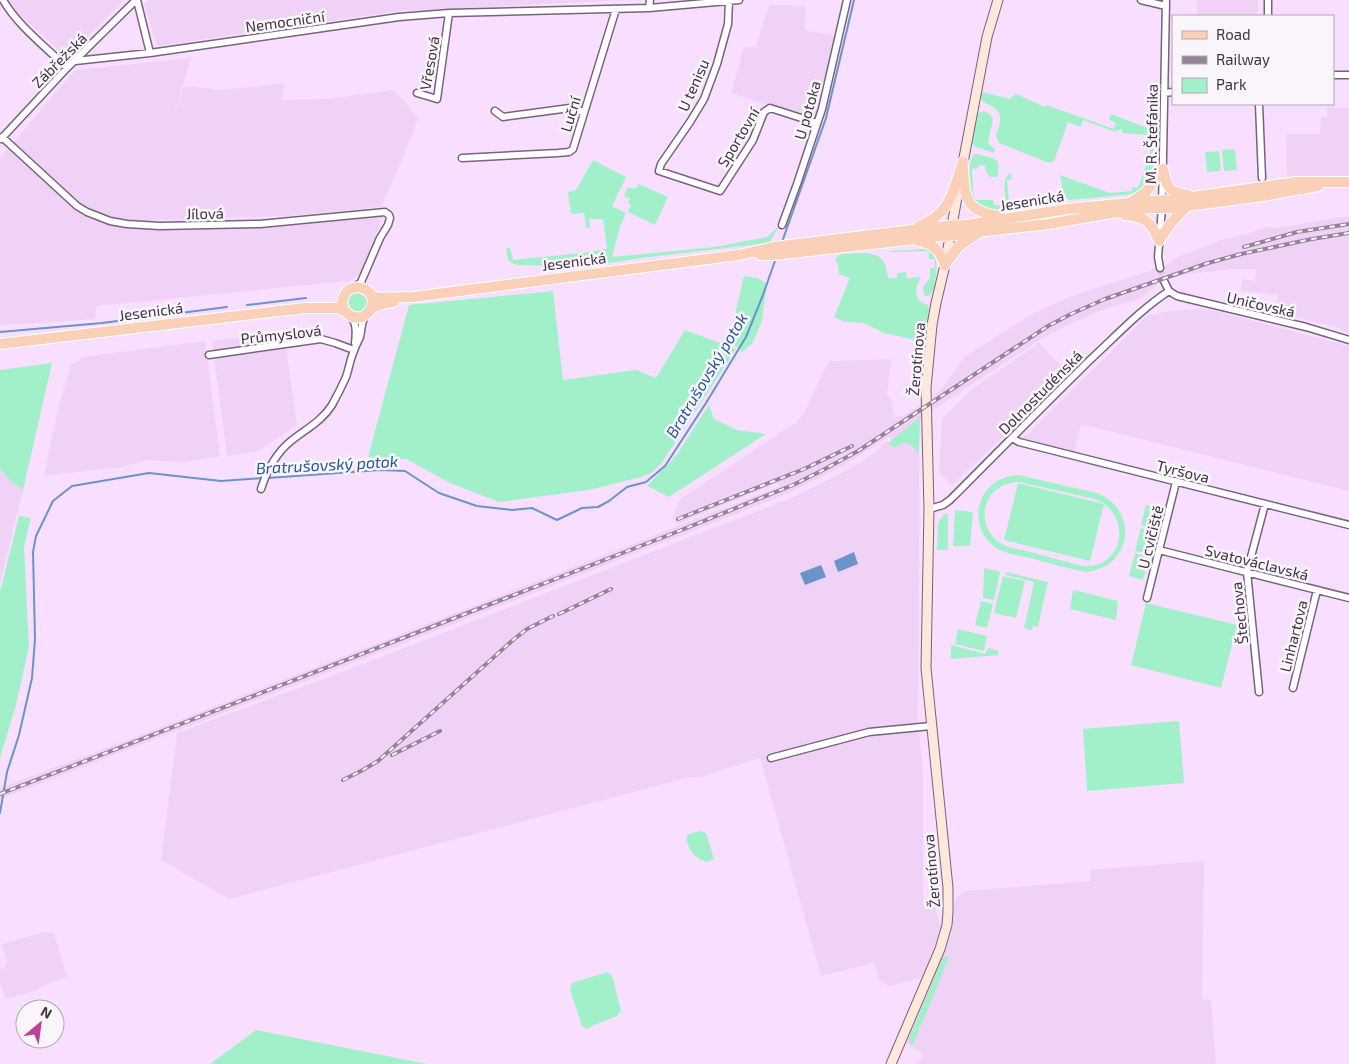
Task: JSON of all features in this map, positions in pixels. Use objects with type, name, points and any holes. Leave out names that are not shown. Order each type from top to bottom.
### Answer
[{"type":"main road","points":[[963,162],[964,190],[973,206],[983,213],[1013,218]]},
{"type":"main road","points":[[907,235],[934,219],[948,204],[963,162]]},
{"type":"main road","points":[[1163,169],[1167,185],[1172,191],[1198,196]]},
{"type":"main road","points":[[1128,203],[1146,192],[1163,169]]},
{"type":"main road","name":"Jesenická","points":[[951,230],[983,231],[1052,224],[1149,208],[1198,196],[1296,182],[1349,182]]},
{"type":"main road","name":"Jesenická","points":[[0,344],[305,308],[336,301],[349,290],[363,288],[378,298],[413,297],[738,255],[951,230],[1068,209],[1128,203],[1187,206],[1263,196],[1330,183]]},
{"type":"main road","points":[[1159,240],[1170,224],[1187,206]]},
{"type":"main road","points":[[1105,214],[1142,218],[1154,229],[1159,240]]},
{"type":"main road","points":[[945,265],[959,246],[983,231]]},
{"type":"main road","points":[[907,235],[933,246],[942,256],[945,265]]},
{"type":"main road","points":[[348,313],[343,304],[343,298],[349,290]]},
{"type":"main road","points":[[368,313],[372,305],[370,294]]},
{"type":"main road","name":"Jesenická","points":[[305,308],[338,308],[356,317],[368,313],[377,306],[413,297]]},
{"type":"street","points":[[3,0],[12,14],[67,68]]},
{"type":"street","points":[[137,0],[150,53]]},
{"type":"street","name":"Zábřežská","points":[[1,138],[67,68],[137,0]]},
{"type":"street","points":[[649,8],[650,0]]},
{"type":"street","name":"Nemocniční","points":[[75,61],[150,53],[399,17],[449,13],[649,8],[739,0]]},
{"type":"street","name":"U potoka","points":[[782,225],[818,123],[848,0]]},
{"type":"street","name":"Žerotínova","points":[[891,1064],[940,949],[947,925],[948,888],[926,668],[929,509],[926,378],[936,303],[945,265],[987,37],[998,0]]},
{"type":"street","points":[[1141,0],[1166,3]]},
{"type":"street","name":"U tenisu","points":[[659,171],[661,164],[704,99],[717,64],[728,24],[729,1]]},
{"type":"street","name":"M. R. Štefánika","points":[[1160,268],[1158,257],[1162,204],[1166,3]]},
{"type":"street","points":[[1268,3],[1274,15]]},
{"type":"street","name":"Luční","points":[[462,158],[569,152],[573,149],[616,9]]},
{"type":"street","name":"Vřesová","points":[[417,93],[437,99],[449,13]]},
{"type":"street","points":[[1334,75],[1349,75]]},
{"type":"street","points":[[1164,93],[1172,92]]},
{"type":"street","points":[[1259,105],[1262,178]]},
{"type":"street","points":[[494,111],[503,117],[570,108],[584,112]]},
{"type":"street","name":"Sportovní","points":[[659,171],[720,191],[754,140],[764,112],[770,108],[818,123]]},
{"type":"street","name":"Jílová","points":[[1,138],[77,206],[110,221],[160,226],[260,224],[386,212],[389,215],[390,222],[380,238],[360,283],[349,290]]},
{"type":"street","name":"Jílová","points":[[370,294],[366,284],[372,258]]},
{"type":"street","points":[[1164,281],[1169,291]]},
{"type":"street","name":"Dolnostudénská","points":[[929,509],[944,505],[950,500],[1136,317],[1169,291]]},
{"type":"street","name":"Uničovská","points":[[1169,291],[1182,298],[1306,327],[1349,340]]},
{"type":"street","points":[[348,313],[354,319],[355,325],[354,350]]},
{"type":"street","points":[[261,486],[266,472],[281,451],[326,414],[346,377],[361,334],[363,320],[368,313]]},
{"type":"street","name":"Průmyslová","points":[[209,355],[321,340],[354,350]]},
{"type":"street","name":"Tyršova","points":[[1012,438],[1019,442],[1349,525]]},
{"type":"street","name":"U cvičiště","points":[[1147,598],[1176,482]]},
{"type":"street","name":"Štechova","points":[[1260,692],[1247,572],[1265,504]]},
{"type":"street","name":"Svatováclavská","points":[[1159,550],[1349,598]]},
{"type":"street","name":"Linhartova","points":[[1293,688],[1317,590]]},
{"type":"street","points":[[771,758],[869,732],[931,726]]},
{"type":"shaded area","points":[[8,0],[124,0],[67,57],[21,16]]},
{"type":"shaded area","points":[[149,0],[629,0],[399,11],[157,46],[144,4]]},
{"type":"shaded area","points":[[1197,0],[1258,0],[1258,15],[1197,15]]},
{"type":"shaded area","points":[[769,5],[806,6],[805,30],[836,36],[817,114],[813,119],[731,93],[744,47],[756,47]]},
{"type":"shaded area","points":[[191,58],[170,129],[184,86],[223,90],[285,83],[281,100],[327,99],[393,90],[418,119],[381,207],[287,216],[156,220],[147,229],[272,228],[383,216],[362,272],[348,281],[97,306],[95,319],[0,325],[0,158],[75,70]]},
{"type":"shaded area","points":[[1327,107],[1349,108],[1349,177],[1287,177],[1286,134],[1320,134],[1321,117],[1327,117]]},
{"type":"shaded area","points":[[1349,216],[1349,333],[1335,327],[1274,312],[1278,295],[1241,291],[1242,279],[1255,281],[1256,269],[1232,269],[1189,274],[1169,279],[1159,283],[1142,298],[1105,309],[1041,339],[941,405],[894,443],[889,437],[844,465],[789,493],[0,799],[0,788],[780,486],[778,483],[677,524],[673,517],[680,499],[795,423],[803,415],[830,361],[891,359],[887,395],[891,399],[895,417],[903,416],[931,398],[943,387],[964,357],[1034,313],[1074,295],[1165,266],[1176,258],[1221,240],[1251,233],[1266,227],[1279,228]]},
{"type":"shaded area","points":[[1211,310],[1349,346],[1349,491],[1081,424],[1074,452],[1022,438],[1147,316],[1170,311]]},
{"type":"shaded area","points":[[284,332],[297,425],[258,451],[227,456],[212,341]]},
{"type":"shaded area","points":[[205,341],[220,456],[183,462],[148,460],[122,467],[44,476],[58,409],[71,365],[82,357]]},
{"type":"shaded area","points":[[1039,343],[1069,374],[952,485],[939,472],[942,419],[972,389]]},
{"type":"shaded area","points":[[886,441],[894,448],[903,443],[912,445],[919,454],[918,718],[923,773],[923,903],[934,900],[939,922],[941,923],[922,978],[888,986],[879,980],[874,963],[821,976],[760,758],[701,777],[690,777],[229,899],[161,860],[177,733],[368,662],[791,498],[859,463],[877,451]]},
{"type":"shaded area","points":[[0,468],[8,479],[23,490],[0,582]]},
{"type":"shaded area","points":[[1204,861],[1202,999],[1211,1000],[1216,1064],[916,1064],[923,1054],[906,1043],[952,932],[955,899],[965,891],[1090,881],[1090,870]]},
{"type":"shaded area","points":[[45,932],[54,933],[67,977],[44,985],[35,991],[5,999],[0,982],[0,970],[7,964],[2,944]]},
{"type":"green space","points":[[979,92],[1009,99],[1016,94],[1045,107],[1046,105],[1114,129],[1116,123],[1109,120],[1111,114],[1154,131],[1147,133],[1147,135],[1122,133],[1122,129],[1119,129],[1119,131],[1115,130],[1115,132],[1083,120],[1081,127],[1068,122],[1054,161],[1049,163],[999,143],[996,136],[1000,122],[999,115],[994,108],[983,101]]},
{"type":"green space","points":[[983,111],[989,114],[993,120],[988,141],[995,149],[994,153],[976,147],[971,143],[977,114]]},
{"type":"green space","points":[[1150,147],[1154,148],[1155,155],[1151,174],[1144,186],[1134,194],[1070,200],[1064,197],[1060,175],[1110,193],[1132,191],[1132,187],[1138,188],[1150,154]]},
{"type":"green space","points":[[1235,149],[1237,170],[1224,171],[1222,150]]},
{"type":"green space","points":[[1219,151],[1221,171],[1207,172],[1205,152]]},
{"type":"green space","points":[[973,155],[993,158],[998,162],[998,176],[990,177],[984,165],[976,169],[972,168],[975,200],[993,200],[994,205],[1006,205],[1004,187],[1008,175],[1011,173],[1012,179],[1007,180],[1009,203],[1035,201],[1046,205],[1000,210],[977,204],[973,200],[969,188],[971,162]]},
{"type":"green space","points":[[593,160],[626,177],[612,206],[626,213],[612,257],[714,247],[767,237],[781,224],[769,243],[597,265],[517,265],[508,260],[506,248],[510,248],[513,260],[607,249],[603,219],[589,219],[590,228],[586,228],[584,213],[571,214],[568,192],[576,190]]},
{"type":"green space","points":[[639,184],[668,197],[655,225],[628,212],[631,205],[628,203],[630,199],[624,196],[628,187],[634,189]]},
{"type":"green space","points":[[925,249],[931,251],[936,260],[934,287],[928,296],[924,295],[923,288],[930,277],[930,268],[935,268],[934,259],[929,259],[929,253],[927,251],[890,252]]},
{"type":"green space","points":[[865,253],[876,255],[883,260],[888,278],[897,278],[897,273],[906,272],[907,278],[921,277],[916,294],[919,300],[928,305],[929,309],[924,342],[884,333],[864,323],[845,322],[834,317],[850,278],[839,274],[835,259],[840,254]]},
{"type":"green space","points":[[744,276],[758,278],[767,284],[762,321],[752,344],[742,352],[729,340]]},
{"type":"green space","points":[[553,291],[563,380],[636,370],[656,378],[685,330],[736,349],[661,464],[651,473],[641,477],[589,490],[499,502],[450,483],[406,459],[369,459],[369,453],[409,305]]},
{"type":"green space","points":[[354,292],[362,292],[368,298],[368,306],[362,312],[354,312],[348,306],[348,298]]},
{"type":"green space","points":[[52,363],[23,490],[8,479],[0,468],[0,370]]},
{"type":"green space","points":[[709,405],[714,419],[737,430],[766,434],[669,497],[647,486],[676,456]]},
{"type":"green space","points":[[920,417],[919,454],[911,445],[903,443],[894,448],[888,443]]},
{"type":"green space","points":[[1019,475],[1097,493],[1111,501],[1120,512],[1125,538],[1121,550],[1113,561],[1101,568],[1085,572],[1011,554],[993,546],[980,528],[979,505],[988,488],[997,481]],"holes":[[[1019,482],[1095,499],[1106,505],[1114,514],[1118,524],[1119,535],[1112,555],[1103,562],[1091,566],[1077,565],[1008,547],[996,540],[989,531],[985,520],[985,509],[989,499],[996,490],[1006,484]]]},
{"type":"green space","points":[[1018,483],[1104,504],[1090,561],[1004,540]]},
{"type":"green space","points":[[1146,505],[1161,509],[1156,529],[1141,525]]},
{"type":"green space","points":[[955,510],[973,512],[970,546],[953,546]]},
{"type":"green space","points":[[944,514],[948,514],[948,550],[937,550],[938,523]]},
{"type":"green space","points":[[19,516],[31,518],[24,547],[29,647],[16,705],[0,758],[0,592]]},
{"type":"green space","points":[[1141,528],[1156,533],[1151,554],[1135,551]]},
{"type":"green space","points":[[1135,553],[1149,557],[1143,580],[1129,576]]},
{"type":"green space","points":[[984,568],[1000,572],[994,600],[983,598]]},
{"type":"green space","points":[[1006,572],[1048,582],[1038,627],[1033,626],[1032,630],[1024,628],[1034,582],[1006,575]]},
{"type":"green space","points":[[1003,576],[1025,581],[1016,618],[994,613]]},
{"type":"green space","points":[[1073,590],[1118,601],[1116,620],[1070,609]]},
{"type":"green space","points":[[981,601],[993,604],[987,628],[975,625]]},
{"type":"green space","points":[[1146,603],[1237,625],[1221,688],[1131,665]]},
{"type":"green space","points":[[958,629],[987,636],[984,651],[955,644]]},
{"type":"green space","points":[[951,645],[985,654],[988,648],[999,651],[998,655],[951,659]]},
{"type":"green space","points":[[1179,721],[1184,783],[1087,791],[1083,729]]},
{"type":"green space","points":[[700,831],[706,833],[714,859],[707,862],[695,856],[690,849],[686,837],[689,834]]},
{"type":"green space","points":[[943,957],[949,957],[913,1045],[909,1039]]},
{"type":"green space","points":[[607,972],[612,975],[621,1011],[617,1016],[587,1029],[582,1026],[570,990],[572,983]]},
{"type":"green space","points":[[256,1030],[427,1064],[210,1064]]},
{"type":"water","points":[[854,552],[858,564],[838,572],[834,561]]},
{"type":"water","points":[[821,565],[826,577],[805,585],[800,573]]},
{"type":"waterway","name":"Bratrušovský potok","points":[[782,242],[826,118],[854,0]]},
{"type":"waterway","name":"Bratrušovský potok","points":[[268,478],[380,470],[405,471],[439,493],[477,506],[512,510],[532,508],[557,520],[582,508],[598,507],[627,487],[646,482],[665,466],[746,337],[776,258]]},
{"type":"waterway","points":[[247,305],[306,298]]},
{"type":"waterway","points":[[0,332],[102,323],[227,307]]},
{"type":"waterway","name":"Bratrušovský potok","points":[[0,813],[7,772],[19,735],[32,678],[35,639],[33,552],[36,536],[53,501],[72,486],[149,473],[221,481],[263,478]]},
{"type":"tunnel","points":[[1160,268],[1164,281]]},
{"type":"railway","points":[[1244,247],[1297,232],[1349,224]]},
{"type":"railway","points":[[0,794],[674,533],[793,485],[858,451],[1048,326],[1105,299],[1208,263],[1241,254],[1349,233]]},
{"type":"railway","points":[[678,519],[804,469],[852,446]]},
{"type":"railway","points":[[559,614],[611,589]]},
{"type":"railway","points":[[343,780],[378,761],[513,640],[527,629],[553,616]]},
{"type":"railway","points":[[392,755],[440,731]]}]
